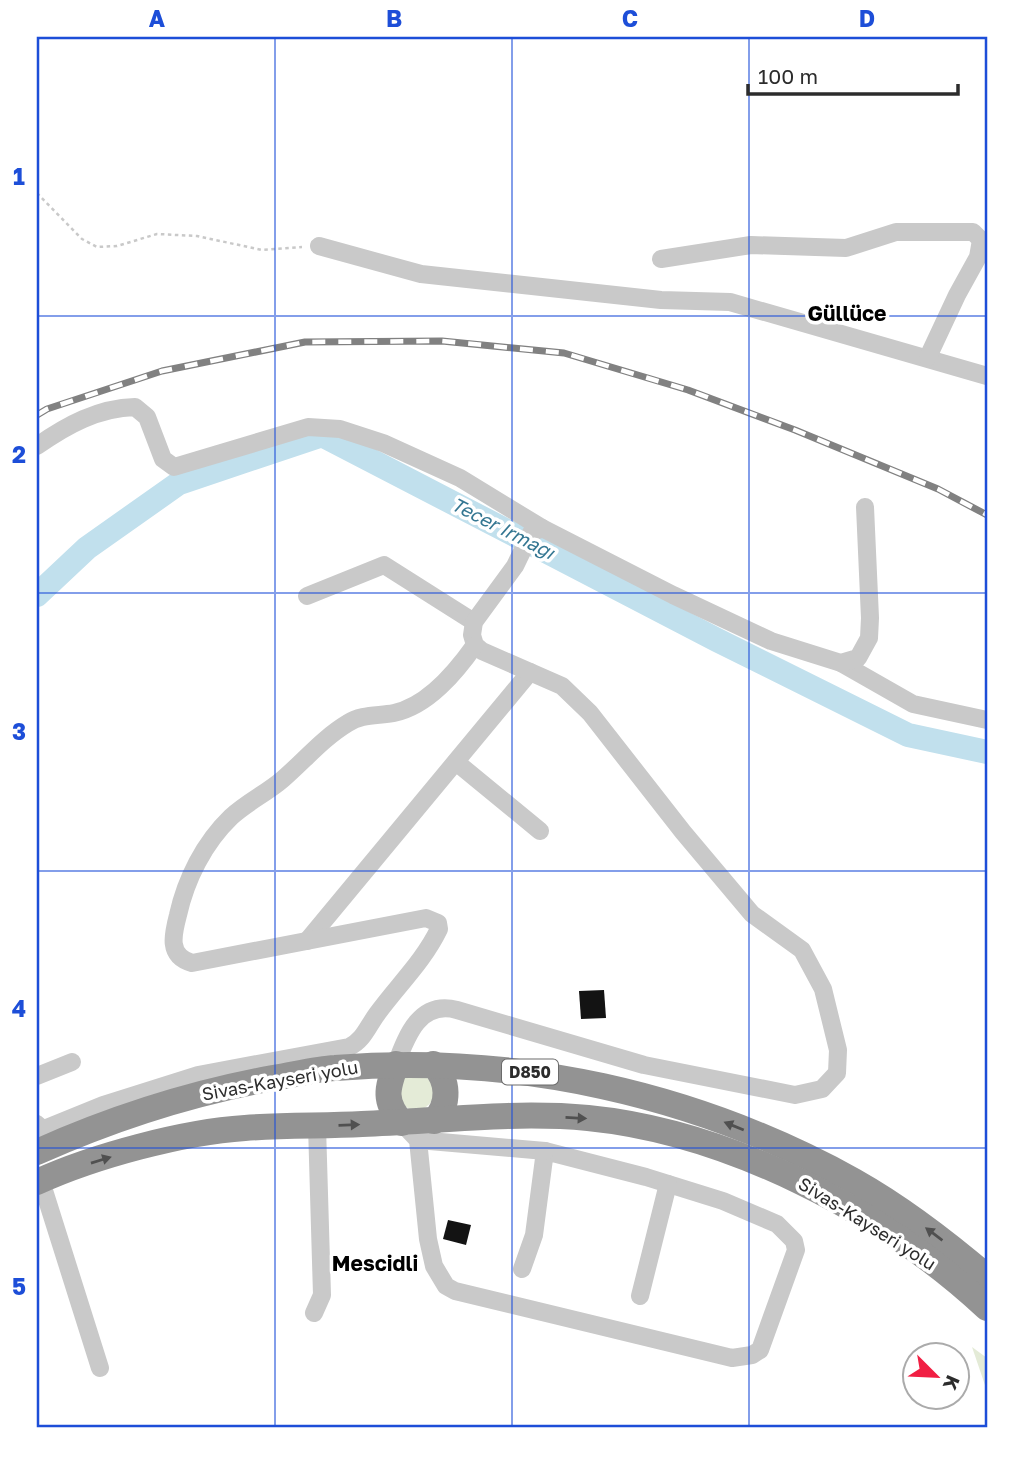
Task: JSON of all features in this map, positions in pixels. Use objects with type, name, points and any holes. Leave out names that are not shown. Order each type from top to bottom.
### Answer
[{"type":"highway","points":[[396,1064],[389,1084],[388,1098],[392,1110],[418,1128],[442,1110],[446,1088],[443,1077],[433,1064]]},
{"type":"highway","name":"Sivas-Kayseri yolu","points":[[39,1138],[99,1125],[167,1102],[240,1084],[332,1068],[433,1064],[515,1070],[595,1084],[664,1101],[765,1138],[854,1181],[912,1219],[987,1277]]},
{"type":"highway","name":"Sivas-Kayseri yolu","points":[[39,1182],[60,1172],[134,1149],[194,1135],[244,1128],[418,1128],[514,1116],[587,1118],[673,1132],[724,1148],[781,1172],[848,1208],[944,1271],[987,1308]]},
{"type":"street","points":[[661,259],[751,244],[846,248],[896,232],[973,232],[981,240],[978,257],[928,358]]},
{"type":"street","points":[[319,246],[421,274],[661,300],[730,302],[987,376]]},
{"type":"street","points":[[37,446],[66,426],[113,408],[135,407],[147,417],[163,459],[174,467],[308,427],[340,429],[383,443],[460,478],[537,531],[771,641],[841,663],[913,704],[987,720]]},
{"type":"street","points":[[841,663],[858,658],[869,638],[864,507]]},
{"type":"street","points":[[396,1064],[405,1041],[416,1024],[434,1009],[447,1007],[644,1065],[795,1095],[822,1088],[837,1073],[838,1050],[823,989],[802,950],[752,914],[683,832],[590,713],[562,686],[482,651],[475,645],[472,635],[474,622],[537,531]]},
{"type":"street","points":[[307,596],[384,565],[474,622]]},
{"type":"street","points":[[39,1138],[103,1105],[198,1074],[355,1044],[377,1013],[422,960],[439,929],[438,923],[426,918],[192,963],[180,957],[172,942],[180,907],[191,875],[203,853],[232,817],[276,785],[311,751],[349,721],[364,716],[394,713],[419,702],[457,670],[475,645]]},
{"type":"street","points":[[307,941],[530,672]]},
{"type":"street","points":[[456,762],[540,831]]},
{"type":"street","points":[[416,1024],[416,1047],[421,1056],[433,1064]]},
{"type":"street","points":[[37,1076],[72,1062]]},
{"type":"street","points":[[314,1314],[322,1295],[317,1126]]},
{"type":"street","points":[[418,1128],[545,1151],[594,1162],[723,1201],[777,1224],[794,1241],[796,1250],[760,1350],[752,1355],[732,1358],[455,1291],[446,1286],[435,1266],[428,1238],[418,1128]]},
{"type":"street","points":[[522,1269],[534,1234],[545,1151]]},
{"type":"street","points":[[39,1182],[100,1368]]},
{"type":"street","points":[[640,1296],[668,1184]]},
{"type":"path","points":[[37,192],[82,239],[97,247],[117,246],[158,234],[197,236],[262,250],[319,246]]},
{"type":"green space","points":[[416,1074],[429,1079],[434,1092],[429,1105],[416,1110],[403,1105],[398,1092],[403,1079]]},
{"type":"green space","points":[[972,1347],[987,1358],[987,1391]]},
{"type":"building","points":[[604,990],[606,1018],[581,1019],[579,991]]},
{"type":"building","points":[[448,1220],[471,1225],[466,1245],[443,1239]]},
{"type":"waterway","name":"Tecer Irmağı","points":[[37,595],[87,548],[179,483],[322,435],[717,640],[908,735],[987,752]]},
{"type":"railway","points":[[37,415],[47,409],[162,371],[305,342],[442,341],[564,353],[688,390],[795,430],[938,489],[987,515]]},
{"type":"district","name":"Güllüce","points":[[847,314]]},
{"type":"district","name":"Mescidli","points":[[375,1264]]}]
